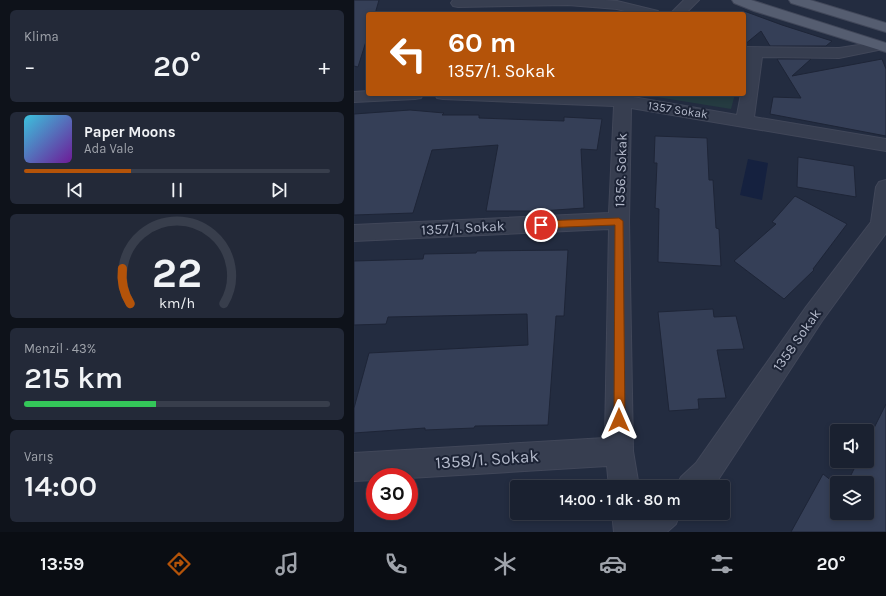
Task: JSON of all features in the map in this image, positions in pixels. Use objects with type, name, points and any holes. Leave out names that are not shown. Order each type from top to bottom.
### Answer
[{"type":"main road","points":[[739,0],[758,8],[883,44]]},
{"type":"main road","points":[[768,0],[883,44]]},
{"type":"main road","points":[[796,0],[886,28]]},
{"type":"main road","points":[[820,0],[886,20]]},
{"type":"street","points":[[456,6],[532,0],[568,1],[618,5],[646,12]]},
{"type":"street","points":[[679,12],[692,0]]},
{"type":"street","points":[[745,121],[750,52],[839,53],[883,44]]},
{"type":"street","points":[[354,97],[374,96]]},
{"type":"street","name":"1357 Sokak","points":[[534,96],[625,98],[872,144],[886,145]]},
{"type":"street","name":"1356. Sokak","points":[[623,480],[620,451],[619,221],[625,98]]},
{"type":"street","name":"1358 Sokak","points":[[698,480],[706,473],[814,314],[881,224],[886,187]]},
{"type":"street","name":"1357/1. Sokak","points":[[354,233],[619,221]]},
{"type":"street","name":"1358/1. Sokak","points":[[354,467],[620,451]]},
{"type":"street","points":[[627,520],[628,532]]},
{"type":"street","points":[[645,532],[657,520]]},
{"type":"green space","points":[[651,96],[734,96],[731,109]]},
{"type":"water","points":[[748,159],[768,163],[762,200],[740,195]]},
{"type":"building","points":[[354,0],[379,0],[376,12],[366,12],[366,41],[358,67],[354,66]]},
{"type":"building","points":[[744,11],[832,41],[826,46],[770,46],[761,31],[746,43],[746,12]]},
{"type":"building","points":[[777,59],[811,59],[792,76],[882,59],[886,69],[886,136],[770,114],[773,97],[801,98]]},
{"type":"building","points":[[410,110],[444,113],[442,115],[479,115],[479,118],[564,121],[564,117],[602,119],[597,150],[581,149],[584,208],[541,211],[486,211],[498,145],[432,150],[413,213],[354,215],[354,114]]},
{"type":"building","points":[[655,136],[707,138],[709,180],[713,180],[716,228],[719,229],[721,266],[658,262],[659,209],[655,208],[657,163],[654,163]]},
{"type":"building","points":[[798,157],[854,166],[856,197],[797,187]]},
{"type":"building","points":[[795,196],[847,224],[813,269],[814,270],[784,299],[734,261],[776,224],[772,222]]},
{"type":"building","points":[[568,250],[564,316],[556,316],[548,425],[475,426],[474,428],[425,430],[425,428],[354,433],[354,408],[369,353],[528,345],[527,314],[388,317],[386,324],[354,325],[354,261],[423,259],[424,254],[476,253],[477,251]]},
{"type":"building","points":[[713,309],[714,317],[736,316],[744,349],[717,350],[726,398],[698,399],[699,409],[669,411],[658,312]]},
{"type":"building","points":[[886,404],[886,532],[791,532],[823,474],[830,480],[830,520],[874,520],[874,476],[850,476],[854,468],[874,468],[874,428]]},
{"type":"route","points":[[541,225],[619,221],[619,420]]}]
